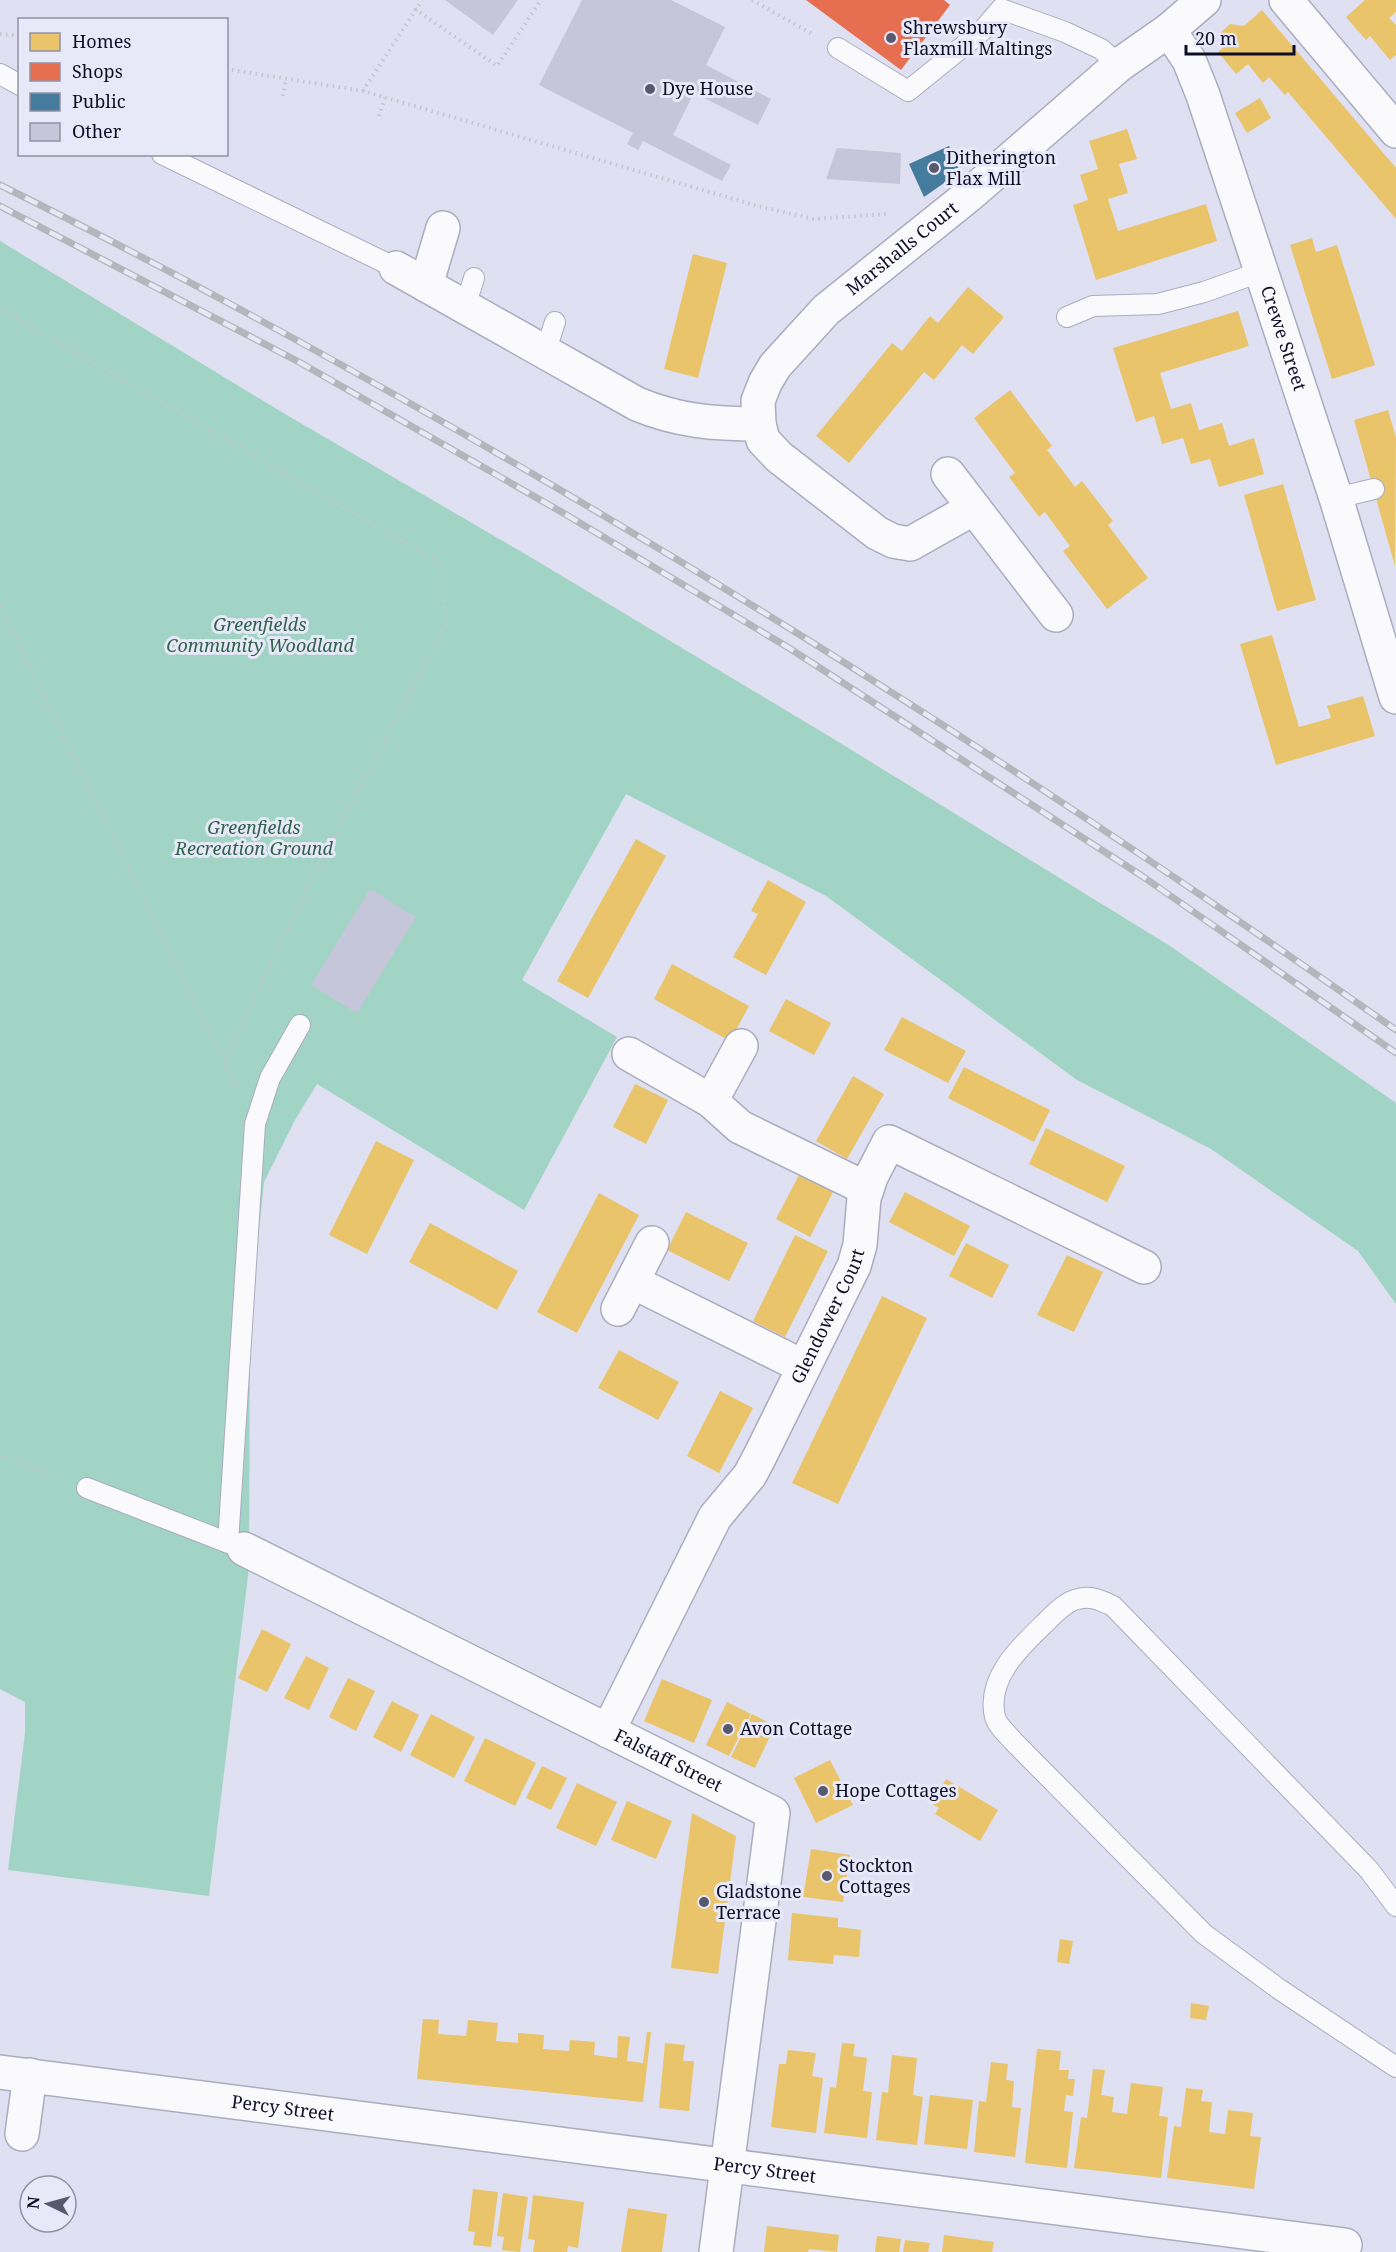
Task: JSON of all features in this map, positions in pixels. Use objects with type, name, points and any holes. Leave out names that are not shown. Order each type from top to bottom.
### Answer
[{"type":"street","points":[[1169,30],[1204,0]]},
{"type":"street","points":[[1286,0],[1396,131]]},
{"type":"street","name":"Marshalls Court","points":[[759,424],[758,401],[765,383],[775,366],[826,310],[968,196],[1119,65],[1169,30]]},
{"type":"street","name":"Crewe Street","points":[[1169,30],[1189,60],[1203,95],[1336,498],[1394,686]]},
{"type":"street","points":[[426,285],[442,228]]},
{"type":"street","points":[[396,268],[426,285],[469,293],[550,337],[637,404],[663,414],[693,421],[759,424],[764,440],[779,457],[877,533],[893,541],[910,544],[974,508]]},
{"type":"street","points":[[948,474],[1056,615]]},
{"type":"street","points":[[711,1101],[741,1046]]},
{"type":"street","points":[[629,1054],[711,1101],[740,1127],[867,1189]]},
{"type":"street","name":"Glendower Court","points":[[608,1731],[715,1517],[750,1475],[854,1266],[860,1245],[864,1198],[871,1177],[889,1142],[1144,1267]]},
{"type":"street","points":[[652,1243],[626,1295],[804,1367]]},
{"type":"street","name":"Falstaff Street","points":[[236,1546],[773,1813],[728,2166]]},
{"type":"street","points":[[15,2073],[22,2134]]},
{"type":"street","name":"Percy Street","points":[[15,2073],[1345,2245]]},
{"type":"street","points":[[716,2252],[728,2166]]},
{"type":"lane","points":[[838,48],[908,91],[982,31],[1000,9],[1074,36],[1101,49],[1119,65]]},
{"type":"lane","points":[[0,75],[18,83]]},
{"type":"lane","points":[[166,156],[396,268]]},
{"type":"lane","points":[[1067,317],[1093,306],[1158,304],[1204,292],[1260,272]]},
{"type":"lane","points":[[1336,498],[1374,489]]},
{"type":"lane","points":[[87,1488],[236,1546],[255,1124],[270,1078],[300,1025]]},
{"type":"lane","points":[[1396,1906],[1369,1870],[1113,1606],[1094,1598],[1077,1599],[1055,1614],[1018,1649],[1000,1677],[993,1700],[995,1719],[1014,1742],[1204,1934],[1279,1989],[1396,2067]]},
{"type":"path","points":[[363,91],[422,0]]},
{"type":"path","points":[[415,9],[497,66],[541,0]]},
{"type":"path","points":[[752,0],[838,48]]},
{"type":"path","points":[[0,34],[18,36]]},
{"type":"path","points":[[228,69],[363,91],[754,205],[803,217],[813,219],[892,214]]},
{"type":"path","points":[[283,96],[286,79]]},
{"type":"path","points":[[379,116],[385,98]]},
{"type":"path","points":[[0,309],[441,563],[447,621],[311,879],[224,1061]]},
{"type":"path","points":[[0,606],[255,1124]]},
{"type":"path","points":[[0,1456],[87,1488]]},
{"type":"green space","name":"Greenfields Recreation Ground","points":[[0,241],[285,414],[537,561],[832,738],[1170,946],[1396,1103],[1396,1304],[1358,1251],[1211,1149],[1077,1080],[826,896],[626,794],[522,980],[617,1037],[524,1210],[317,1084],[295,1120],[264,1182],[250,1320],[249,1568],[209,1896],[8,1870],[25,1733],[25,1702],[0,1689]]},
{"type":"building: Homes","points":[[1365,0],[1396,0],[1396,12],[1389,18],[1396,25],[1396,55],[1390,60],[1370,36],[1366,40],[1346,17]]},
{"type":"building: Homes","points":[[1262,10],[1396,168],[1396,219],[1288,92],[1285,95],[1269,77],[1263,83],[1248,64],[1236,74],[1218,52],[1228,43],[1220,33],[1230,24],[1244,26]]},
{"type":"building: Homes","points":[[1260,98],[1271,118],[1247,133],[1235,113]]},
{"type":"building: Homes","points":[[1127,129],[1137,159],[1119,164],[1128,193],[1108,199],[1118,231],[1206,204],[1217,241],[1096,280],[1073,205],[1088,200],[1080,175],[1098,169],[1089,141]]},
{"type":"building: Homes","points":[[1312,238],[1316,252],[1337,245],[1375,365],[1332,379],[1290,245]]},
{"type":"building: Homes","points":[[693,254],[727,263],[698,378],[664,369]]},
{"type":"building: Homes","points":[[968,287],[1004,317],[973,354],[962,345],[934,380],[924,372],[849,463],[816,436],[892,343],[902,351],[930,316],[938,323]]},
{"type":"building: Homes","points":[[1238,311],[1249,346],[1160,373],[1171,409],[1191,403],[1199,430],[1222,423],[1229,446],[1254,438],[1264,474],[1219,487],[1210,459],[1191,464],[1183,438],[1162,444],[1154,416],[1136,422],[1113,348]]},
{"type":"building: Homes","points":[[1010,390],[1052,446],[1047,450],[1075,487],[1082,481],[1113,521],[1108,525],[1148,578],[1107,609],[1063,551],[1070,546],[1045,512],[1039,517],[1009,477],[1015,473],[974,418]]},
{"type":"building: Homes","points":[[1388,410],[1396,438],[1395,566],[1354,420]]},
{"type":"building: Homes","points":[[1283,484],[1316,600],[1277,611],[1244,495]]},
{"type":"building: Homes","points":[[1272,635],[1299,727],[1331,718],[1327,706],[1363,696],[1375,736],[1276,765],[1240,644]]},
{"type":"building: Homes","points":[[636,839],[666,856],[588,998],[557,981]]},
{"type":"building: Homes","points":[[768,880],[806,902],[766,975],[733,957],[758,914],[751,911]]},
{"type":"building: Homes","points":[[672,964],[749,1006],[730,1041],[654,999]]},
{"type":"building: Homes","points":[[786,999],[831,1023],[814,1055],[769,1031]]},
{"type":"building: Homes","points":[[902,1017],[966,1051],[948,1083],[884,1050]]},
{"type":"building: Homes","points":[[964,1067],[1050,1110],[1034,1142],[948,1098]]},
{"type":"building: Homes","points":[[853,1076],[884,1094],[847,1159],[816,1141]]},
{"type":"building: Homes","points":[[635,1084],[668,1100],[646,1144],[613,1127]]},
{"type":"building: Homes","points":[[1046,1128],[1125,1166],[1107,1202],[1029,1164]]},
{"type":"building: Homes","points":[[376,1141],[414,1160],[367,1254],[329,1235]]},
{"type":"building: Homes","points":[[799,1175],[833,1192],[810,1237],[776,1219]]},
{"type":"building: Homes","points":[[905,1192],[970,1226],[954,1256],[889,1222]]},
{"type":"building: Homes","points":[[599,1193],[639,1215],[577,1333],[537,1312]]},
{"type":"building: Homes","points":[[686,1212],[748,1243],[729,1281],[667,1250]]},
{"type":"building: Homes","points":[[430,1223],[518,1271],[497,1310],[409,1262]]},
{"type":"building: Homes","points":[[795,1235],[828,1251],[785,1337],[753,1321]]},
{"type":"building: Homes","points":[[966,1243],[1009,1265],[992,1298],[949,1276]]},
{"type":"building: Homes","points":[[1067,1255],[1103,1272],[1074,1332],[1037,1315]]},
{"type":"building: Homes","points":[[882,1296],[927,1318],[838,1504],[792,1483]]},
{"type":"building: Homes","points":[[619,1350],[679,1382],[658,1420],[598,1388]]},
{"type":"building: Homes","points":[[720,1391],[753,1408],[719,1473],[687,1456]]},
{"type":"building: Homes","points":[[262,1629],[291,1644],[267,1692],[238,1678]]},
{"type":"building: Homes","points":[[306,1656],[329,1668],[309,1710],[284,1698]]},
{"type":"building: Homes","points":[[348,1678],[375,1691],[356,1731],[329,1717]]},
{"type":"building: Homes","points":[[662,1679],[712,1700],[694,1743],[644,1721]]},
{"type":"building: Homes","points":[[392,1701],[419,1715],[401,1752],[373,1737]]},
{"type":"building: Homes","name":"Avon Cottage","points":[[727,1702],[751,1714],[729,1756],[706,1745]]},
{"type":"building: Homes","points":[[431,1714],[475,1737],[454,1778],[410,1755]]},
{"type":"building: Homes","points":[[752,1714],[775,1726],[755,1768],[731,1757]]},
{"type":"building: Homes","points":[[485,1738],[536,1763],[515,1806],[464,1781]]},
{"type":"building: Homes","name":"Hope Cottages","points":[[830,1760],[853,1805],[816,1823],[794,1778]]},
{"type":"building: Homes","points":[[542,1766],[567,1778],[551,1810],[526,1798]]},
{"type":"building: Homes","points":[[946,1779],[998,1810],[980,1841],[935,1814],[939,1808],[932,1804]]},
{"type":"building: Homes","points":[[577,1783],[617,1802],[596,1846],[556,1828]]},
{"type":"building: Homes","points":[[627,1801],[672,1821],[656,1859],[611,1840]]},
{"type":"building: Homes","name":"Gladstone Terrace","points":[[692,1813],[736,1836],[718,1974],[671,1968]]},
{"type":"building: Homes","name":"Stockton Cottages","points":[[811,1849],[850,1855],[843,1902],[803,1897]]},
{"type":"building: Homes","points":[[792,1913],[838,1918],[838,1927],[861,1930],[859,1957],[834,1955],[833,1964],[788,1960]]},
{"type":"building: Homes","points":[[1060,1939],[1073,1941],[1069,1964],[1057,1962]]},
{"type":"building: Homes","points":[[1191,2003],[1209,2006],[1206,2020],[1190,2018]]},
{"type":"building: Homes","points":[[423,2019],[439,2020],[438,2034],[466,2036],[468,2020],[498,2023],[496,2041],[518,2043],[518,2033],[544,2035],[543,2049],[569,2051],[570,2040],[595,2042],[594,2055],[617,2058],[618,2036],[630,2037],[627,2061],[643,2063],[647,2032],[651,2032],[643,2102],[417,2079]]},
{"type":"building: Homes","points":[[665,2043],[685,2045],[683,2061],[694,2061],[689,2111],[659,2108]]},
{"type":"building: Homes","points":[[842,2043],[855,2044],[853,2056],[867,2058],[863,2091],[872,2092],[867,2138],[824,2133],[830,2087],[836,2088]]},
{"type":"building: Homes","points":[[1037,2049],[1061,2051],[1059,2070],[1069,2070],[1068,2079],[1075,2079],[1073,2096],[1066,2095],[1064,2111],[1073,2112],[1067,2168],[1025,2163]]},
{"type":"building: Homes","points":[[788,2050],[816,2053],[812,2076],[823,2078],[816,2133],[771,2127],[779,2064],[786,2064]]},
{"type":"building: Homes","points":[[892,2055],[917,2058],[913,2095],[923,2097],[917,2145],[876,2140],[882,2092],[888,2093]]},
{"type":"building: Homes","points":[[991,2062],[1008,2064],[1006,2080],[1014,2081],[1012,2107],[1021,2108],[1015,2157],[974,2152],[979,2101],[986,2102]]},
{"type":"building: Homes","points":[[1093,2069],[1105,2070],[1101,2095],[1114,2097],[1112,2112],[1127,2114],[1131,2083],[1163,2087],[1159,2116],[1168,2117],[1161,2178],[1074,2168],[1081,2117],[1087,2118]]},
{"type":"building: Homes","points":[[1186,2088],[1203,2090],[1201,2101],[1212,2102],[1209,2132],[1225,2134],[1228,2110],[1253,2113],[1250,2136],[1261,2137],[1254,2189],[1167,2178],[1174,2126],[1181,2127]]},
{"type":"building: Homes","points":[[930,2095],[973,2100],[967,2149],[924,2144]]},
{"type":"building: Homes","points":[[473,2189],[498,2192],[491,2247],[473,2245],[475,2232],[468,2231]]},
{"type":"building: Homes","points":[[503,2193],[528,2197],[520,2252],[502,2250],[504,2237],[497,2236]]},
{"type":"building: Homes","points":[[533,2195],[584,2202],[578,2248],[568,2246],[567,2252],[533,2252],[535,2240],[528,2239]]},
{"type":"building: Homes","points":[[628,2208],[667,2214],[662,2252],[621,2252]]},
{"type":"building: Homes","points":[[767,2226],[839,2235],[837,2252],[809,2249],[808,2252],[764,2252]]},
{"type":"building: Homes","points":[[944,2235],[994,2242],[992,2252],[942,2252]]},
{"type":"building: Homes","points":[[877,2236],[901,2239],[899,2252],[875,2252]]},
{"type":"building: Homes","points":[[905,2240],[930,2243],[928,2252],[903,2252]]},
{"type":"building: Shops","name":"Shrewsbury Flaxmill Maltings","points":[[806,0],[944,0],[950,5],[901,70]]},
{"type":"building: Public","name":"Ditherington Flax Mill","points":[[949,146],[960,172],[924,197],[909,164]]},
{"type":"building: Other","points":[[445,0],[518,0],[493,35]]},
{"type":"building: Other","name":"Dye House","points":[[582,0],[671,0],[725,27],[706,65],[771,99],[758,125],[694,93],[673,135],[731,165],[722,181],[643,141],[638,150],[627,144],[633,133],[539,85]]},
{"type":"building: Other","points":[[837,148],[901,153],[900,184],[826,179]]},
{"type":"building: Other","points":[[370,889],[416,917],[357,1013],[311,985]]},
{"type":"railway","points":[[0,185],[170,272],[337,363],[448,425],[690,568],[810,641],[1047,793],[1164,870],[1396,1030]]},
{"type":"railway","points":[[0,206],[299,362],[565,514],[789,648],[1142,876],[1396,1053]]},
{"type":"place","name":"Shrewsbury Flaxmill Maltings","points":[[891,38]]},
{"type":"place","name":"Dye House","points":[[650,89]]},
{"type":"place","name":"Ditherington Flax Mill","points":[[934,168]]},
{"type":"place","name":"Avon Cottage","points":[[728,1729]]},
{"type":"place","name":"Hope Cottages","points":[[823,1791]]},
{"type":"place","name":"Stockton Cottages","points":[[827,1876]]},
{"type":"place","name":"Gladstone Terrace","points":[[704,1902]]},
{"type":"park label","name":"Greenfields Community Woodland","points":[[260,635]]}]
